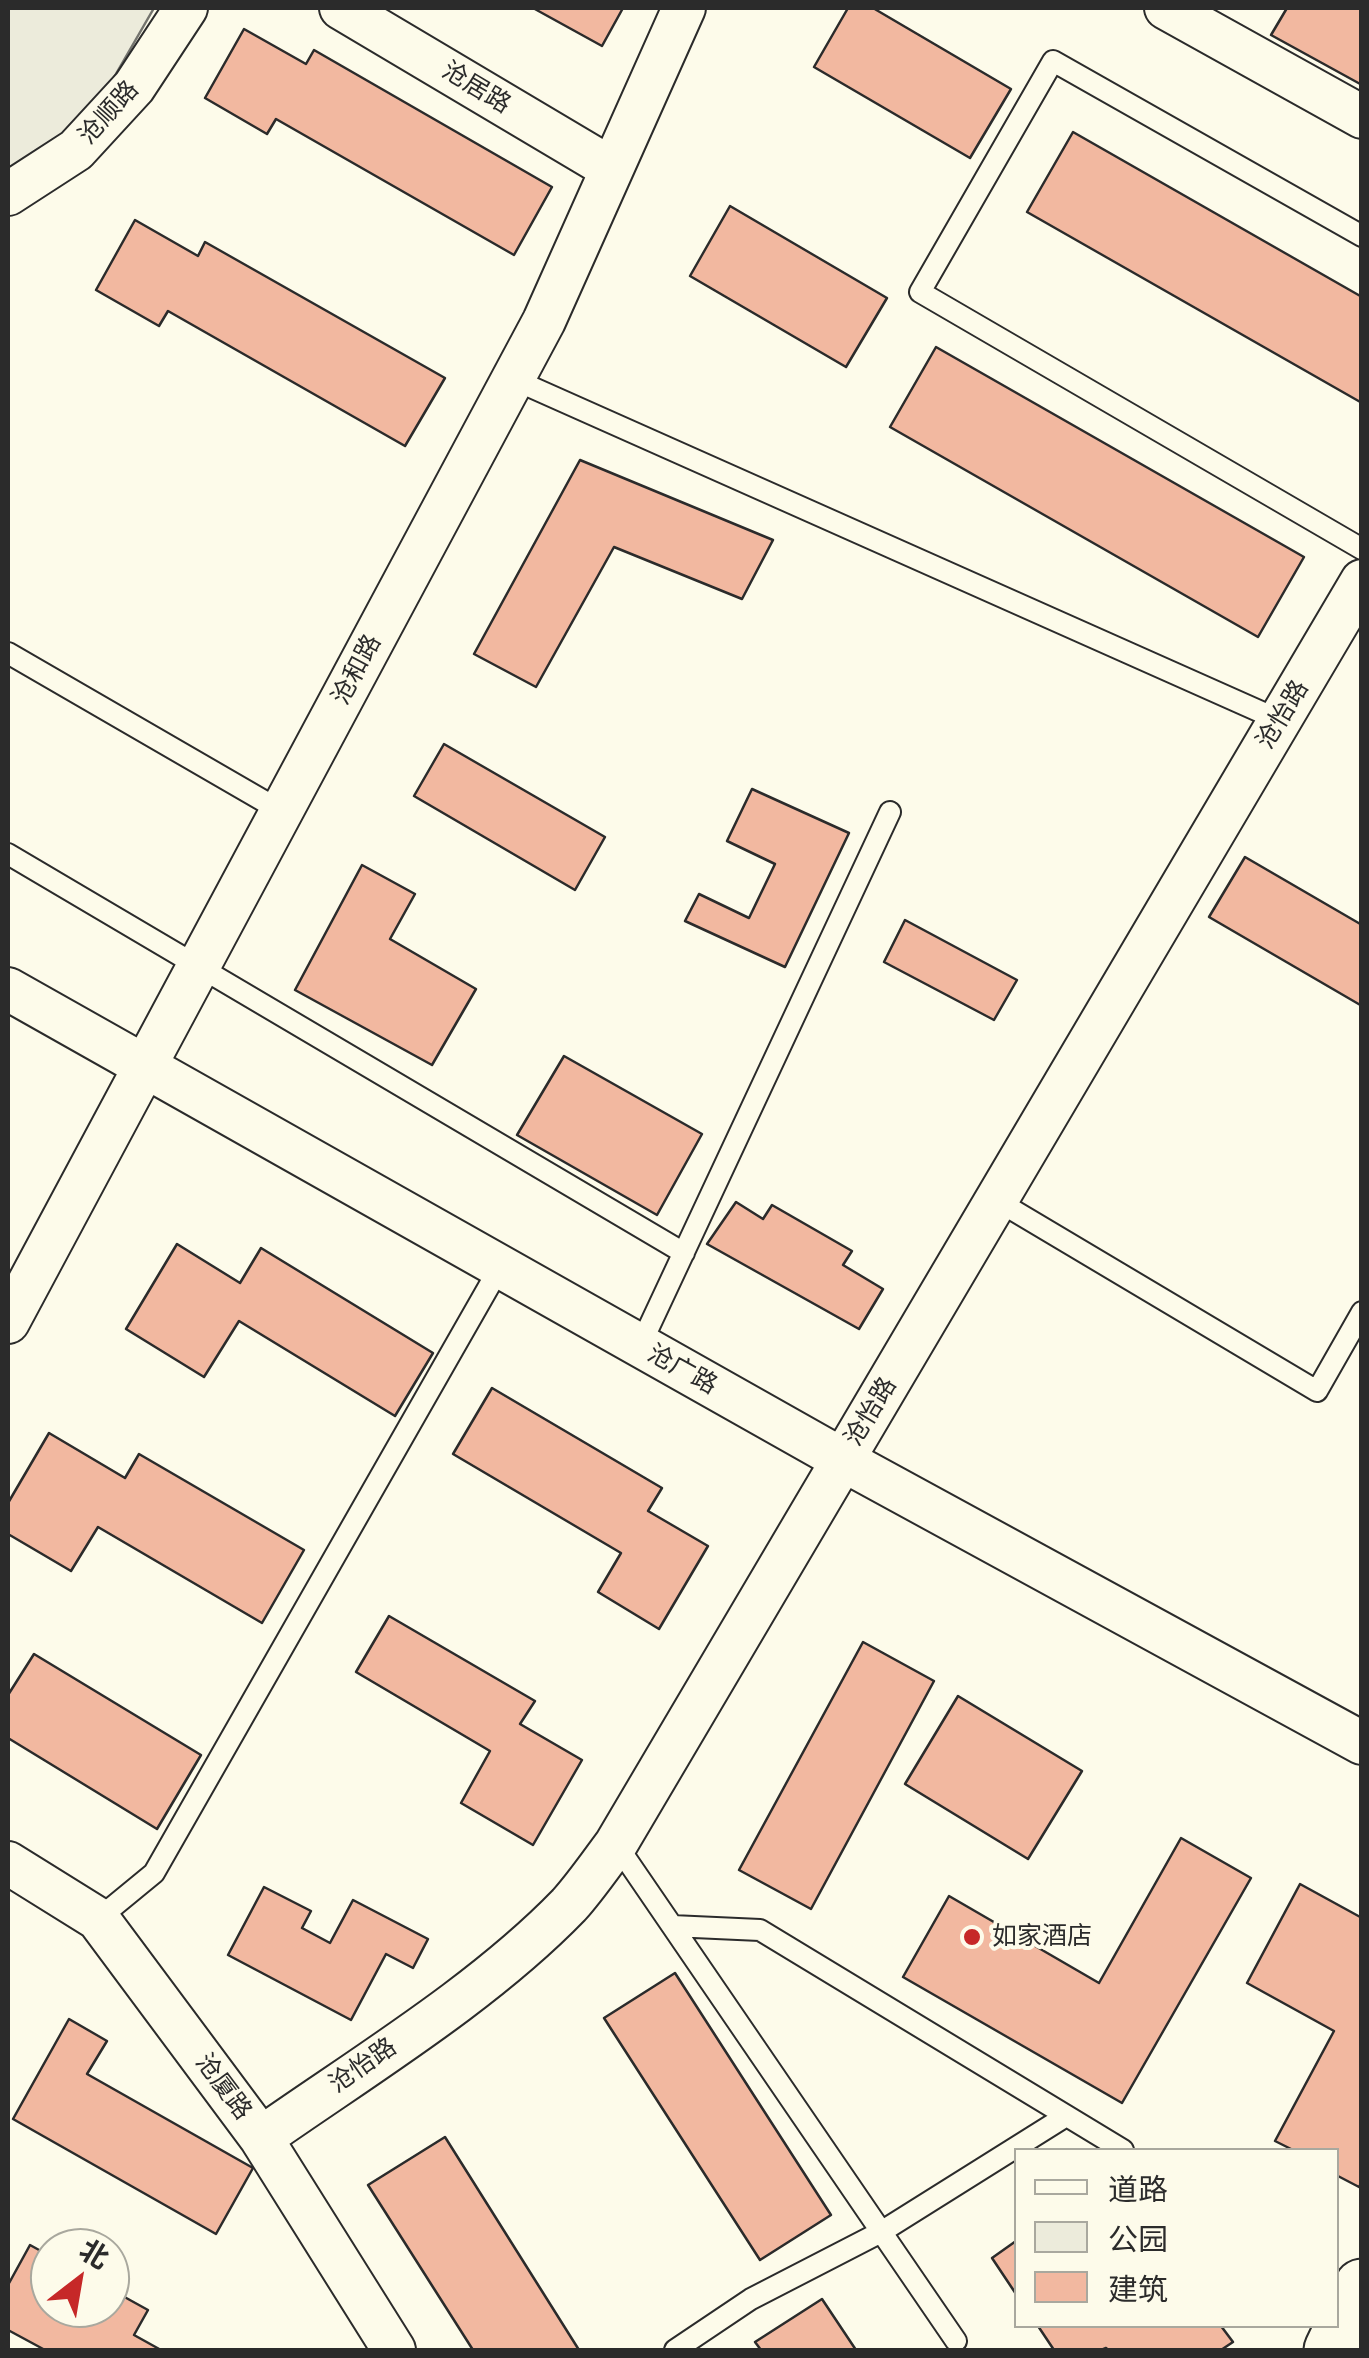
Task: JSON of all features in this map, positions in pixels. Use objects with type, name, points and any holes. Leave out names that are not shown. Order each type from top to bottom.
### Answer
[{"type":"street","name":"沧顺路","points":[[8,194],[76,150],[134,88],[186,8]]},
{"type":"street","name":"沧居路","points":[[341,8],[612,169]]},
{"type":"street","name":"沧和路","points":[[8,1322],[544,321],[684,8]]},
{"type":"street","points":[[1166,8],[1362,118]]},
{"type":"street","name":"沧怡路","points":[[261,2138],[460,1998],[526,1944],[570,1904],[616,1844],[1362,582]]},
{"type":"street","name":"沧广路","points":[[8,989],[843,1460],[1362,1743]]},
{"type":"street","name":"沧厦路","points":[[8,1864],[98,1918],[261,2138],[394,2350]]},
{"type":"street","points":[[1339,2328],[1352,2287]]},
{"type":"lane","points":[[1362,236],[1054,62],[920,292],[1362,549]]},
{"type":"lane","points":[[512,379],[1279,720]]},
{"type":"lane","points":[[8,653],[281,811]]},
{"type":"lane","points":[[640,1346],[890,812]]},
{"type":"lane","points":[[8,854],[684,1253]]},
{"type":"lane","points":[[996,1200],[1318,1392],[1362,1312]]},
{"type":"lane","points":[[98,1918],[154,1873],[500,1267]]},
{"type":"lane","points":[[616,1844],[956,2341]]},
{"type":"lane","points":[[672,1926],[760,1930],[1119,2148]]},
{"type":"lane","points":[[1015,2148],[1066,2116]]},
{"type":"lane","points":[[675,2350],[751,2299],[882,2232],[1014,2149]]},
{"type":"green space","points":[[8,8],[154,8],[94,112],[8,187]]},
{"type":"building","points":[[533,8],[623,8],[602,46]]},
{"type":"building","points":[[848,8],[873,8],[1011,89],[970,158],[814,67]]},
{"type":"building","points":[[1287,8],[1362,8],[1362,85],[1271,35]]},
{"type":"building","points":[[244,29],[306,64],[314,50],[552,187],[514,255],[276,119],[267,134],[205,98]]},
{"type":"building","points":[[1073,132],[1362,297],[1362,403],[1027,212]]},
{"type":"building","points":[[730,206],[887,298],[846,367],[690,276]]},
{"type":"building","points":[[135,220],[198,256],[205,242],[445,378],[405,446],[168,311],[159,326],[96,290]]},
{"type":"building","points":[[936,347],[1304,557],[1258,637],[890,427]]},
{"type":"building","points":[[580,460],[773,540],[742,599],[614,547],[536,687],[474,654]]},
{"type":"building","points":[[444,744],[605,837],[575,890],[414,796]]},
{"type":"building","points":[[752,789],[849,833],[785,967],[685,921],[699,894],[749,918],[775,864],[727,841]]},
{"type":"building","points":[[1245,857],[1362,925],[1362,1006],[1209,917]]},
{"type":"building","points":[[362,865],[415,894],[390,939],[476,989],[432,1065],[295,990]]},
{"type":"building","points":[[905,920],[1017,980],[994,1020],[884,962]]},
{"type":"building","points":[[564,1056],[702,1134],[657,1215],[517,1135]]},
{"type":"building","points":[[736,1202],[763,1219],[772,1205],[852,1251],[843,1265],[883,1289],[859,1329],[707,1244]]},
{"type":"building","points":[[177,1244],[240,1283],[261,1248],[433,1353],[395,1416],[239,1321],[204,1377],[126,1329]]},
{"type":"building","points":[[492,1388],[662,1488],[648,1511],[708,1546],[659,1629],[598,1592],[621,1553],[453,1454]]},
{"type":"building","points":[[49,1433],[125,1478],[139,1454],[304,1550],[262,1623],[98,1527],[71,1571],[8,1534],[8,1503]]},
{"type":"building","points":[[389,1616],[535,1701],[520,1724],[582,1760],[533,1845],[461,1803],[490,1751],[356,1672]]},
{"type":"building","points":[[863,1642],[934,1681],[811,1909],[739,1870]]},
{"type":"building","points":[[34,1654],[201,1755],[157,1829],[8,1738],[8,1695]]},
{"type":"building","points":[[958,1696],[1082,1771],[1028,1859],[905,1784]]},
{"type":"building","name":"如家酒店","points":[[1181,1838],[1251,1878],[1122,2103],[903,1977],[949,1896],[1099,1983]]},
{"type":"building","points":[[1300,1884],[1362,1918],[1359,2187],[1339,2177],[1339,2148],[1289,2148],[1275,2141],[1334,2031],[1247,1983]]},
{"type":"building","points":[[264,1887],[311,1911],[302,1928],[330,1943],[353,1900],[428,1939],[413,1968],[386,1954],[351,2020],[228,1955]]},
{"type":"building","points":[[675,1973],[831,2215],[760,2260],[604,2018]]},
{"type":"building","points":[[69,2019],[107,2041],[87,2074],[253,2168],[216,2234],[13,2119]]},
{"type":"building","points":[[445,2137],[579,2350],[473,2350],[368,2185]]},
{"type":"building","points":[[1014,2242],[1014,2291],[992,2258]]},
{"type":"building","points":[[30,2245],[30,2328],[130,2328],[130,2300],[148,2310],[134,2335],[161,2350],[45,2350],[8,2330],[8,2285]]},
{"type":"building","points":[[822,2299],[856,2350],[761,2350],[755,2342]]},
{"type":"building","points":[[1039,2328],[1222,2328],[1233,2342],[1221,2350],[1054,2350]]},
{"type":"place","name":"如家酒店","points":[[972,1937]]}]
